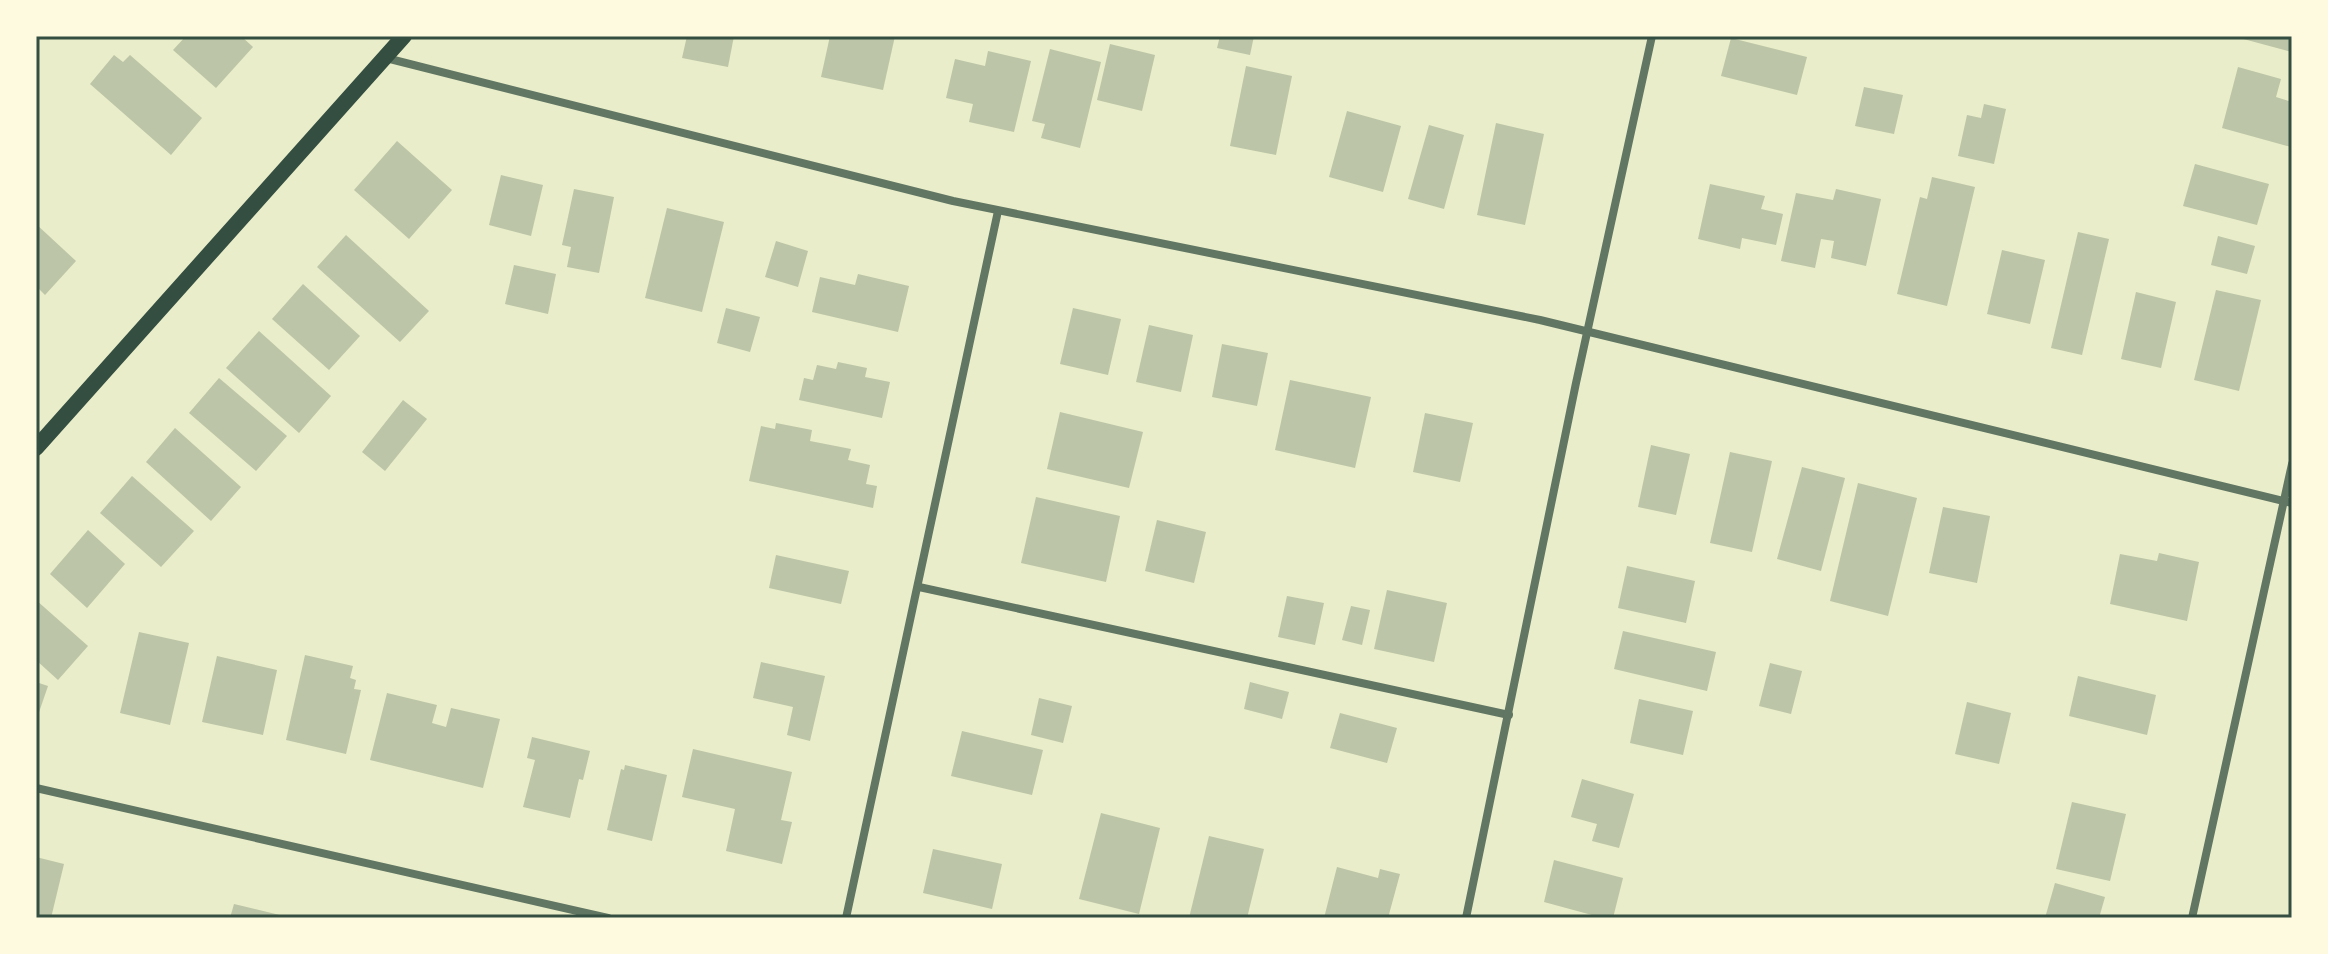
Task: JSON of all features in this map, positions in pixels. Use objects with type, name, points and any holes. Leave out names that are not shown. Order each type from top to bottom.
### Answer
[{"type":"main road","points":[[36,448],[404,36]]},
{"type":"street","points":[[1466,918],[1576,383],[1652,36]]},
{"type":"street","points":[[386,58],[953,201],[1589,332],[2288,502]]},
{"type":"street","points":[[846,918],[998,211]]},
{"type":"street","points":[[2192,918],[2288,502],[2292,464]]},
{"type":"street","points":[[919,587],[1509,715]]},
{"type":"street","points":[[36,788],[608,918]]},
{"type":"building","points":[[186,36],[241,36],[253,47],[216,88],[173,50]]},
{"type":"building","points":[[687,36],[734,36],[728,67],[682,58]]},
{"type":"building","points":[[830,36],[895,36],[883,90],[821,77]]},
{"type":"building","points":[[1220,36],[1254,36],[1250,55],[1217,48]]},
{"type":"building","points":[[2292,36],[2292,52],[2236,37]]},
{"type":"building","points":[[1731,38],[1807,57],[1797,95],[1721,76]]},
{"type":"building","points":[[1110,44],[1155,55],[1142,111],[1097,100]]},
{"type":"building","points":[[1050,49],[1101,62],[1080,148],[1041,138],[1045,124],[1032,121]]},
{"type":"building","points":[[988,51],[1031,61],[1014,132],[969,122],[973,104],[946,98],[955,59],[985,66]]},
{"type":"building","points":[[114,55],[123,62],[130,55],[202,118],[171,155],[90,84]]},
{"type":"building","points":[[1246,66],[1292,76],[1276,155],[1230,146]]},
{"type":"building","points":[[2238,67],[2281,79],[2276,97],[2292,102],[2291,147],[2222,128]]},
{"type":"building","points":[[1864,87],[1903,95],[1894,134],[1855,126]]},
{"type":"building","points":[[1984,104],[2006,109],[1994,164],[1958,156],[1967,115],[1981,118]]},
{"type":"building","points":[[1347,111],[1401,126],[1383,192],[1329,177]]},
{"type":"building","points":[[1496,123],[1544,134],[1525,225],[1477,215]]},
{"type":"building","points":[[1429,125],[1464,135],[1444,209],[1408,199]]},
{"type":"building","points":[[397,141],[452,190],[409,239],[354,190]]},
{"type":"building","points":[[2195,164],[2269,184],[2257,225],[2183,206]]},
{"type":"building","points":[[501,175],[543,185],[531,236],[489,225]]},
{"type":"building","points":[[1932,177],[1975,187],[1947,306],[1897,294],[1920,197],[1927,199]]},
{"type":"building","points":[[1710,184],[1765,196],[1761,209],[1783,214],[1776,245],[1742,238],[1740,249],[1698,239]]},
{"type":"building","points":[[574,189],[614,197],[599,273],[567,267],[571,247],[562,245]]},
{"type":"building","points":[[1836,189],[1881,199],[1866,266],[1831,258],[1834,241],[1821,239],[1815,268],[1781,261],[1796,193],[1833,200]]},
{"type":"building","points":[[667,208],[724,222],[702,312],[645,298]]},
{"type":"building","points":[[36,224],[76,261],[45,295],[36,286]]},
{"type":"building","points":[[2078,232],[2109,239],[2082,355],[2051,348]]},
{"type":"building","points":[[346,235],[429,311],[400,342],[317,267]]},
{"type":"building","points":[[2218,236],[2255,246],[2247,274],[2211,265]]},
{"type":"building","points":[[776,241],[808,251],[798,287],[765,277]]},
{"type":"building","points":[[2002,250],[2045,260],[2030,324],[1987,314]]},
{"type":"building","points":[[514,265],[556,274],[548,314],[505,304]]},
{"type":"building","points":[[858,274],[909,286],[898,332],[812,312],[820,277],[855,285]]},
{"type":"building","points":[[303,284],[360,336],[329,370],[272,319]]},
{"type":"building","points":[[2216,290],[2261,300],[2239,391],[2194,380]]},
{"type":"building","points":[[2136,292],[2176,302],[2161,368],[2121,359]]},
{"type":"building","points":[[726,308],[760,317],[750,352],[717,343]]},
{"type":"building","points":[[1073,308],[1121,319],[1108,375],[1060,364]]},
{"type":"building","points":[[1149,325],[1193,335],[1181,392],[1136,382]]},
{"type":"building","points":[[259,331],[331,396],[299,433],[226,368]]},
{"type":"building","points":[[1222,344],[1268,353],[1257,406],[1212,397]]},
{"type":"building","points":[[838,362],[867,368],[865,377],[890,382],[882,418],[799,400],[804,378],[813,380],[817,365],[836,369]]},
{"type":"building","points":[[219,378],[287,436],[256,471],[189,413]]},
{"type":"building","points":[[1290,380],[1371,397],[1355,468],[1275,450]]},
{"type":"building","points":[[403,400],[427,419],[385,471],[362,452]]},
{"type":"building","points":[[1060,412],[1143,432],[1129,488],[1047,469]]},
{"type":"building","points":[[1425,413],[1473,423],[1460,482],[1413,472]]},
{"type":"building","points":[[776,423],[812,430],[810,441],[851,449],[848,460],[870,465],[866,484],[877,486],[873,508],[749,481],[761,426],[775,429]]},
{"type":"building","points":[[175,428],[241,487],[211,521],[146,462]]},
{"type":"building","points":[[1651,445],[1690,454],[1676,515],[1638,507]]},
{"type":"building","points":[[1730,452],[1772,461],[1752,552],[1710,543]]},
{"type":"building","points":[[1802,467],[1845,478],[1821,571],[1777,559]]},
{"type":"building","points":[[132,476],[194,531],[161,567],[100,513]]},
{"type":"building","points":[[1858,483],[1917,498],[1888,616],[1830,601]]},
{"type":"building","points":[[1036,497],[1120,516],[1106,582],[1021,563]]},
{"type":"building","points":[[1943,507],[1990,516],[1977,583],[1929,573]]},
{"type":"building","points":[[1157,520],[1206,532],[1194,583],[1145,571]]},
{"type":"building","points":[[88,530],[125,564],[87,608],[50,574]]},
{"type":"building","points":[[2159,553],[2199,562],[2187,621],[2110,604],[2120,554],[2157,561]]},
{"type":"building","points":[[776,555],[849,571],[841,604],[769,588]]},
{"type":"building","points":[[1627,566],[1695,581],[1686,623],[1618,608]]},
{"type":"building","points":[[1387,590],[1447,603],[1434,662],[1374,649]]},
{"type":"building","points":[[1287,596],[1324,603],[1315,645],[1278,637]]},
{"type":"building","points":[[36,600],[88,646],[58,680],[36,660]]},
{"type":"building","points":[[1351,606],[1370,610],[1362,645],[1342,640]]},
{"type":"building","points":[[1623,631],[1716,652],[1707,691],[1614,669]]},
{"type":"building","points":[[139,632],[189,643],[170,725],[120,713]]},
{"type":"building","points":[[305,655],[353,666],[350,678],[356,680],[354,689],[361,690],[346,754],[286,740]]},
{"type":"building","points":[[217,656],[277,670],[263,735],[202,722]]},
{"type":"building","points":[[761,662],[825,676],[810,741],[787,735],[793,707],[753,698]]},
{"type":"building","points":[[1770,663],[1802,671],[1791,714],[1759,706]]},
{"type":"building","points":[[2078,676],[2156,695],[2147,735],[2069,716]]},
{"type":"building","points":[[36,682],[48,686],[37,718],[36,718]]},
{"type":"building","points":[[1250,682],[1289,692],[1282,719],[1244,709]]},
{"type":"building","points":[[387,693],[437,705],[432,723],[446,727],[451,708],[500,719],[483,788],[370,760]]},
{"type":"building","points":[[1039,698],[1072,706],[1063,743],[1031,735]]},
{"type":"building","points":[[1639,699],[1693,711],[1683,755],[1630,743]]},
{"type":"building","points":[[1967,702],[2011,713],[1999,764],[1955,754]]},
{"type":"building","points":[[1340,713],[1397,728],[1387,763],[1330,748]]},
{"type":"building","points":[[962,731],[1043,750],[1032,795],[951,776]]},
{"type":"building","points":[[532,737],[590,751],[583,780],[579,779],[570,818],[523,807],[535,760],[527,758]]},
{"type":"building","points":[[693,749],[792,772],[781,820],[792,822],[782,864],[726,851],[735,809],[682,797]]},
{"type":"building","points":[[625,765],[667,775],[652,841],[607,830],[621,769],[624,770]]},
{"type":"building","points":[[1582,779],[1634,794],[1619,848],[1592,841],[1597,824],[1571,817]]},
{"type":"building","points":[[2072,802],[2126,814],[2110,881],[2056,869]]},
{"type":"building","points":[[1101,813],[1160,828],[1139,914],[1079,899]]},
{"type":"building","points":[[1209,836],[1264,849],[1247,918],[1189,918]]},
{"type":"building","points":[[933,849],[1002,864],[992,909],[923,893]]},
{"type":"building","points":[[36,857],[64,864],[51,918],[36,918]]},
{"type":"building","points":[[1554,860],[1623,878],[1613,918],[1544,902]]},
{"type":"building","points":[[1337,867],[1378,878],[1380,869],[1400,874],[1388,918],[1324,918]]},
{"type":"building","points":[[2055,883],[2105,897],[2099,918],[2045,918]]},
{"type":"building","points":[[234,904],[288,917],[288,918],[230,918]]}]
